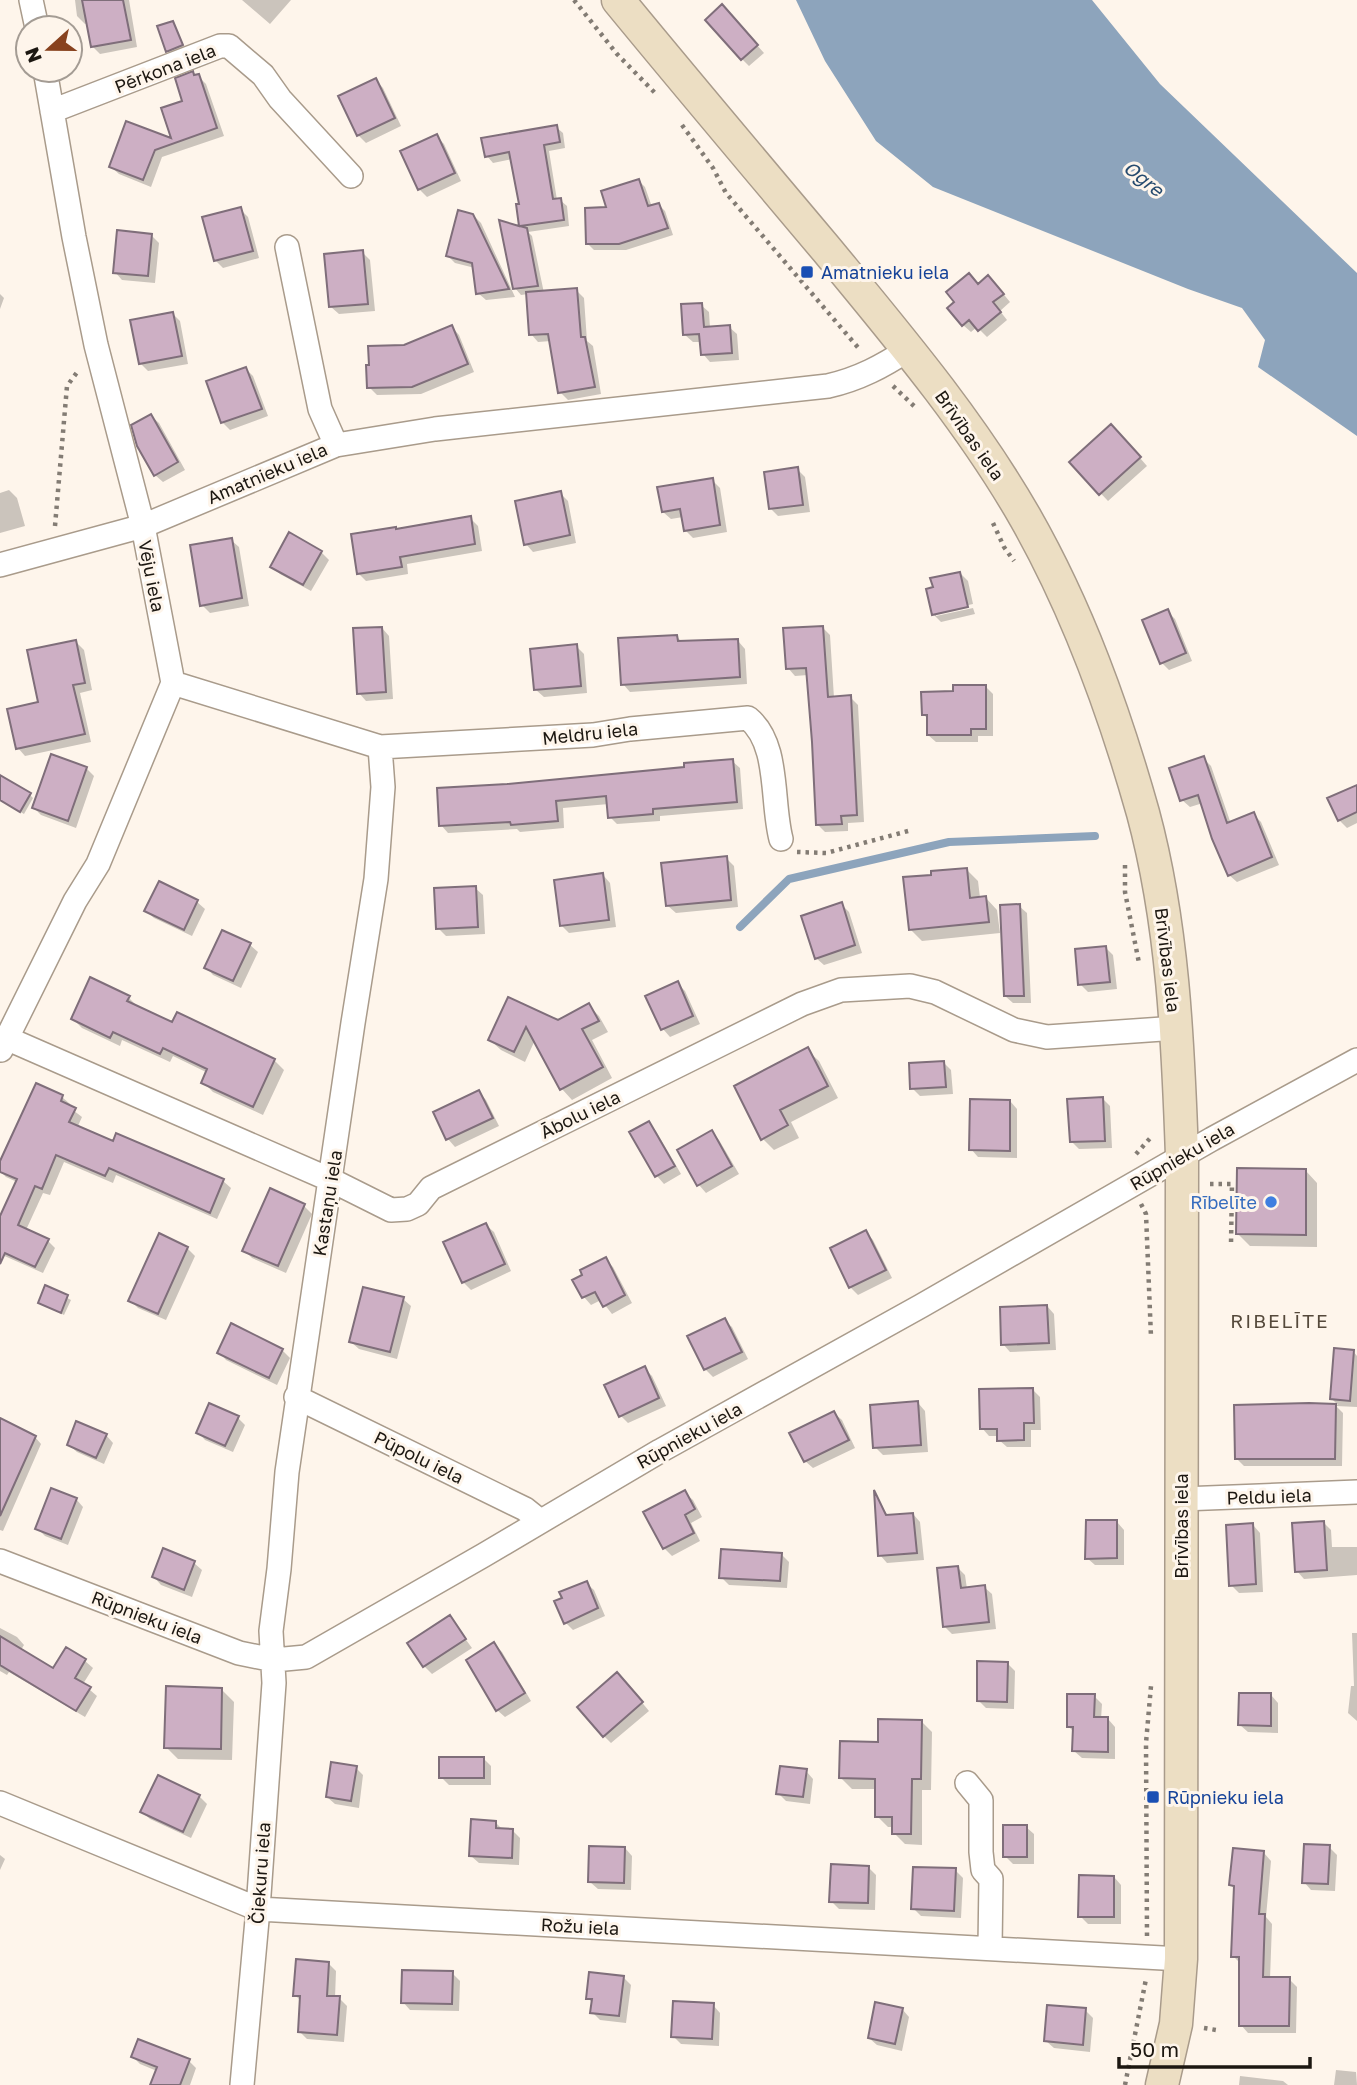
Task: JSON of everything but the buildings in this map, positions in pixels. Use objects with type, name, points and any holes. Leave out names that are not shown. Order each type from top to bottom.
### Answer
[{"type":"main road","name":"Brīvības iela","points":[[618,0],[909,349],[998,472],[1048,560],[1086,641],[1143,816],[1165,922],[1177,1028],[1182,1156],[1181,1959],[1175,2024],[1162,2085]]},
{"type":"street","name":"Pērkona iela","points":[[52,111],[220,46],[229,46],[263,75],[280,99],[351,176]]},
{"type":"street","name":"Vēju iela","points":[[47,84],[96,345],[142,526],[173,683]]},
{"type":"street","points":[[288,247],[320,409],[336,445]]},
{"type":"street","name":"Amatnieku iela","points":[[0,565],[52,553],[142,526],[336,445],[435,429],[828,386],[850,382],[877,370],[909,349]]},
{"type":"street","points":[[3,1045],[75,901],[98,864],[173,683]]},
{"type":"street","name":"Meldru iela","points":[[173,683],[380,747],[593,735],[748,718],[758,727],[767,743],[780,839]]},
{"type":"street","name":"Kastaņu iela","points":[[274,1660],[271,1631],[296,1397],[376,879],[383,787],[380,747]]},
{"type":"street","name":"Ābolu iela","points":[[3,1045],[331,1180],[391,1210],[407,1209],[418,1204],[431,1188],[803,1004],[841,990],[909,986],[935,992],[1014,1030],[1047,1037],[1177,1028]]},
{"type":"street","name":"Rūpnieku iela","points":[[0,1561],[239,1653],[274,1660],[306,1657],[660,1451],[1357,1060]]},
{"type":"street","name":"Pūpolu iela","points":[[296,1397],[525,1509],[540,1521]]},
{"type":"street","name":"Peldu iela","points":[[1182,1499],[1357,1492]]},
{"type":"street","name":"Čiekuru iela","points":[[242,2085],[258,1909],[274,1660]]},
{"type":"street","points":[[967,1783],[981,1800],[981,1852],[984,1870],[991,1879],[990,1947]]},
{"type":"street","name":"Rožu iela","points":[[0,1803],[258,1909],[1181,1959]]},
{"type":"path","points":[[574,0],[617,54],[658,96]]},
{"type":"path","points":[[676,117],[713,168],[726,193],[877,370],[916,408]]},
{"type":"path","points":[[52,553],[67,386],[96,345]]},
{"type":"path","points":[[988,513],[1004,547],[1018,566]]},
{"type":"path","points":[[780,839],[789,849],[803,853],[826,853],[912,830]]},
{"type":"path","points":[[1125,859],[1125,892],[1139,964]]},
{"type":"path","points":[[1152,1349],[1146,1214],[1134,1184],[1136,1154],[1153,1135],[1157,1123]]},
{"type":"path","points":[[1198,1184],[1231,1184],[1231,1244]]},
{"type":"path","points":[[1125,2085],[1147,1973],[1146,1743],[1151,1681]]},
{"type":"water","name":"Ogre","points":[[796,0],[1092,0],[1160,84],[1357,273],[1357,436],[1258,367],[1265,340],[1242,308],[933,187],[876,141],[825,61]]},
{"type":"waterway","points":[[740,927],[789,879],[949,842],[1095,836]]},
{"type":"place","name":"Amatnieku iela","points":[[807,272]]},
{"type":"place","name":"Rībelīte","points":[[1271,1202]]},
{"type":"place","name":"Rūpnieku iela","points":[[1153,1797]]},
{"type":"district","name":"RIBELĪTE","points":[[1280,1320]]}]
